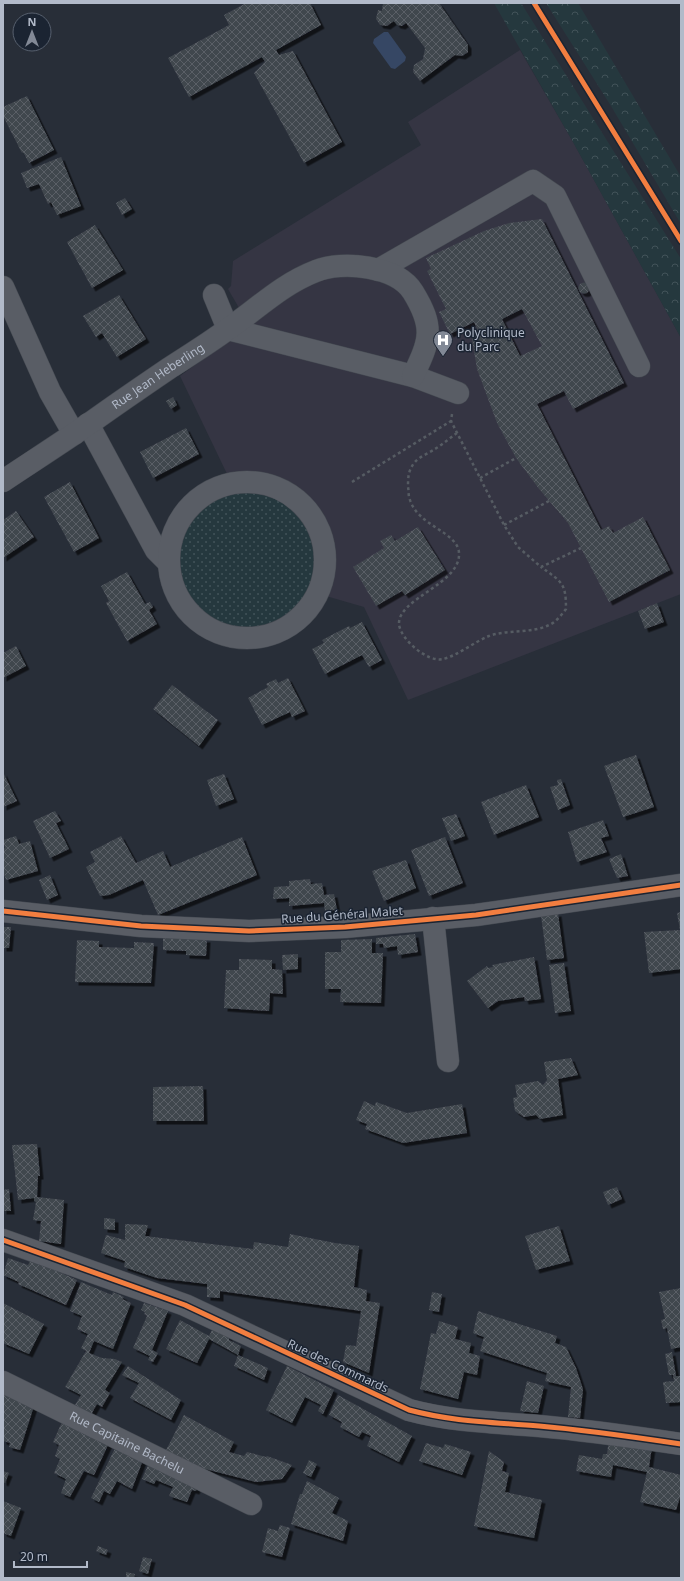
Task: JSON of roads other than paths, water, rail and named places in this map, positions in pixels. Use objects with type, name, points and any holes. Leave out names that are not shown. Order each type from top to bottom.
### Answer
[{"type":"street","points":[[378,270],[533,181],[555,196],[639,366]]},
{"type":"street","name":"Rue Jean Heberling","points":[[3,481],[228,329],[271,296],[300,278],[317,270],[350,266],[378,270],[396,276],[410,287],[426,316],[429,334],[427,345],[413,376]]},
{"type":"street","points":[[3,287],[50,392],[81,429],[156,550],[168,562],[173,587],[186,609],[205,626],[228,636],[254,638],[279,632],[300,618],[316,597],[324,573],[324,547],[316,523],[300,502],[278,488],[253,482],[227,484],[203,495],[184,513],[172,536],[168,562]]},
{"type":"street","points":[[214,295],[228,329],[413,376],[458,393]]},
{"type":"street","name":"Rue du Général Malet","points":[[3,911],[140,926],[249,931],[344,927],[476,915],[681,885]]},
{"type":"street","points":[[433,918],[448,1061]]},
{"type":"street","name":"Rue des Commards","points":[[3,1240],[185,1305],[409,1410],[440,1418],[471,1422],[599,1431],[681,1444]]},
{"type":"street","name":"Rue Capitaine Bachelu","points":[[3,1382],[251,1504]]},
{"type":"water","points":[[384,32],[388,32],[406,57],[405,61],[395,69],[391,68],[373,43],[374,39]]},
{"type":"place","name":"Polyclinique du Parc","points":[[443,357]]}]
